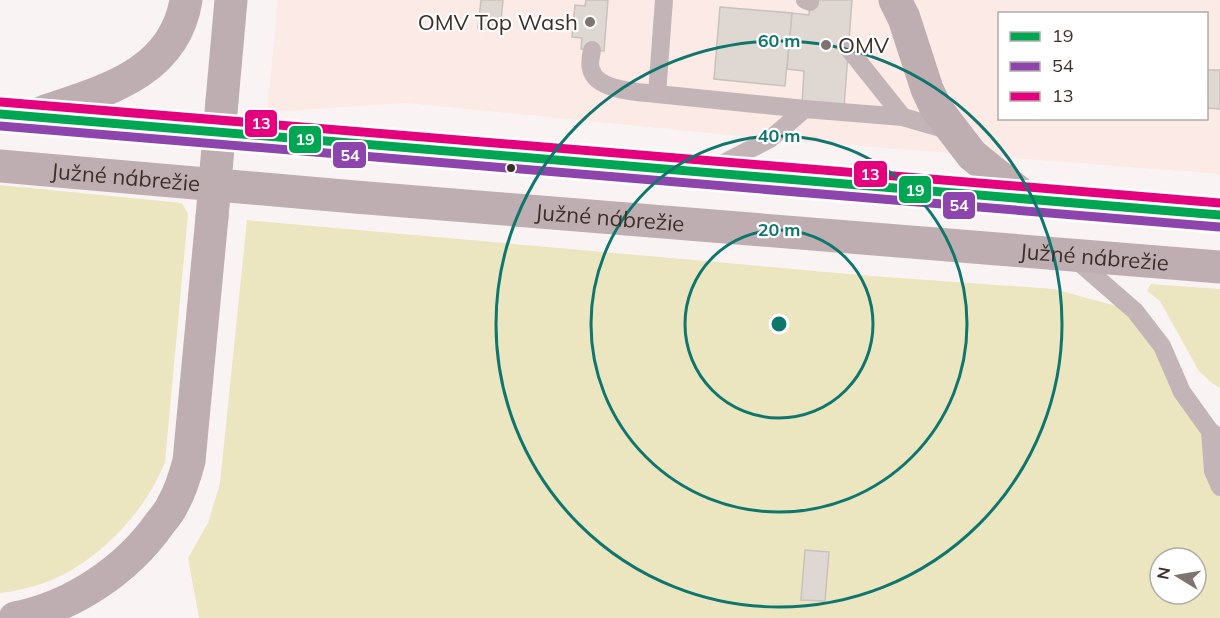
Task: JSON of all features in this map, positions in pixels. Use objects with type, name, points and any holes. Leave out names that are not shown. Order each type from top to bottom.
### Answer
[{"type":"highway","points":[[32,116],[105,90],[133,76],[170,42],[181,23],[186,0]]},
{"type":"highway","points":[[15,618],[50,608],[79,594],[106,578],[129,560],[153,533],[172,506],[183,482],[189,461],[231,0]]},
{"type":"highway","points":[[895,0],[904,18],[936,108],[972,155],[1027,199]]},
{"type":"highway","points":[[0,114],[1220,215]]},
{"type":"highway","name":"Južné nábrežie","points":[[0,166],[1220,267]]},
{"type":"lane","points":[[657,94],[664,0]]},
{"type":"lane","points":[[848,48],[903,117]]},
{"type":"lane","points":[[592,50],[591,69],[594,76],[612,87],[626,91],[903,117],[953,132]]},
{"type":"lane","points":[[706,172],[770,139],[805,109]]},
{"type":"lane","points":[[1068,253],[1135,310],[1162,346],[1182,392],[1215,435],[1213,471],[1220,487]]},
{"type":"shaded area","points":[[278,0],[1220,0],[1220,174],[770,139],[406,103],[267,112]]},
{"type":"shaded area","points":[[0,185],[182,203],[188,214],[165,462],[156,481],[133,516],[118,533],[85,561],[49,581],[0,593]]},
{"type":"shaded area","points":[[247,220],[872,276],[1054,289],[1135,311],[1210,431],[1220,487],[1220,618],[199,618],[188,558],[208,523],[220,483]]},
{"type":"shaded area","points":[[1151,284],[1220,289],[1220,388],[1199,371],[1160,301],[1147,291]]},
{"type":"building","points":[[481,0],[503,0],[500,30],[478,28]]},
{"type":"building","name":"OMV Top Wash","points":[[586,0],[608,0],[604,51],[581,49],[582,38],[572,37],[575,5],[585,6]]},
{"type":"building","points":[[810,0],[852,0],[844,107],[802,104],[804,71],[787,69],[792,13],[809,15]]},
{"type":"building","points":[[720,7],[792,13],[785,86],[714,79]]},
{"type":"building","points":[[1208,70],[1220,70],[1220,109],[1208,108]]},
{"type":"building","points":[[805,550],[829,552],[825,601],[801,600]]},
{"type":"transit line","name":"13","points":[[1,102],[1220,203]]},
{"type":"transit line","name":"19","points":[[0,114],[1220,215]]},
{"type":"transit line","name":"54","points":[[0,126],[1219,227]]},
{"type":"place","name":"OMV Top Wash","points":[[590,22]]},
{"type":"place","name":"OMV","points":[[826,45]]}]
